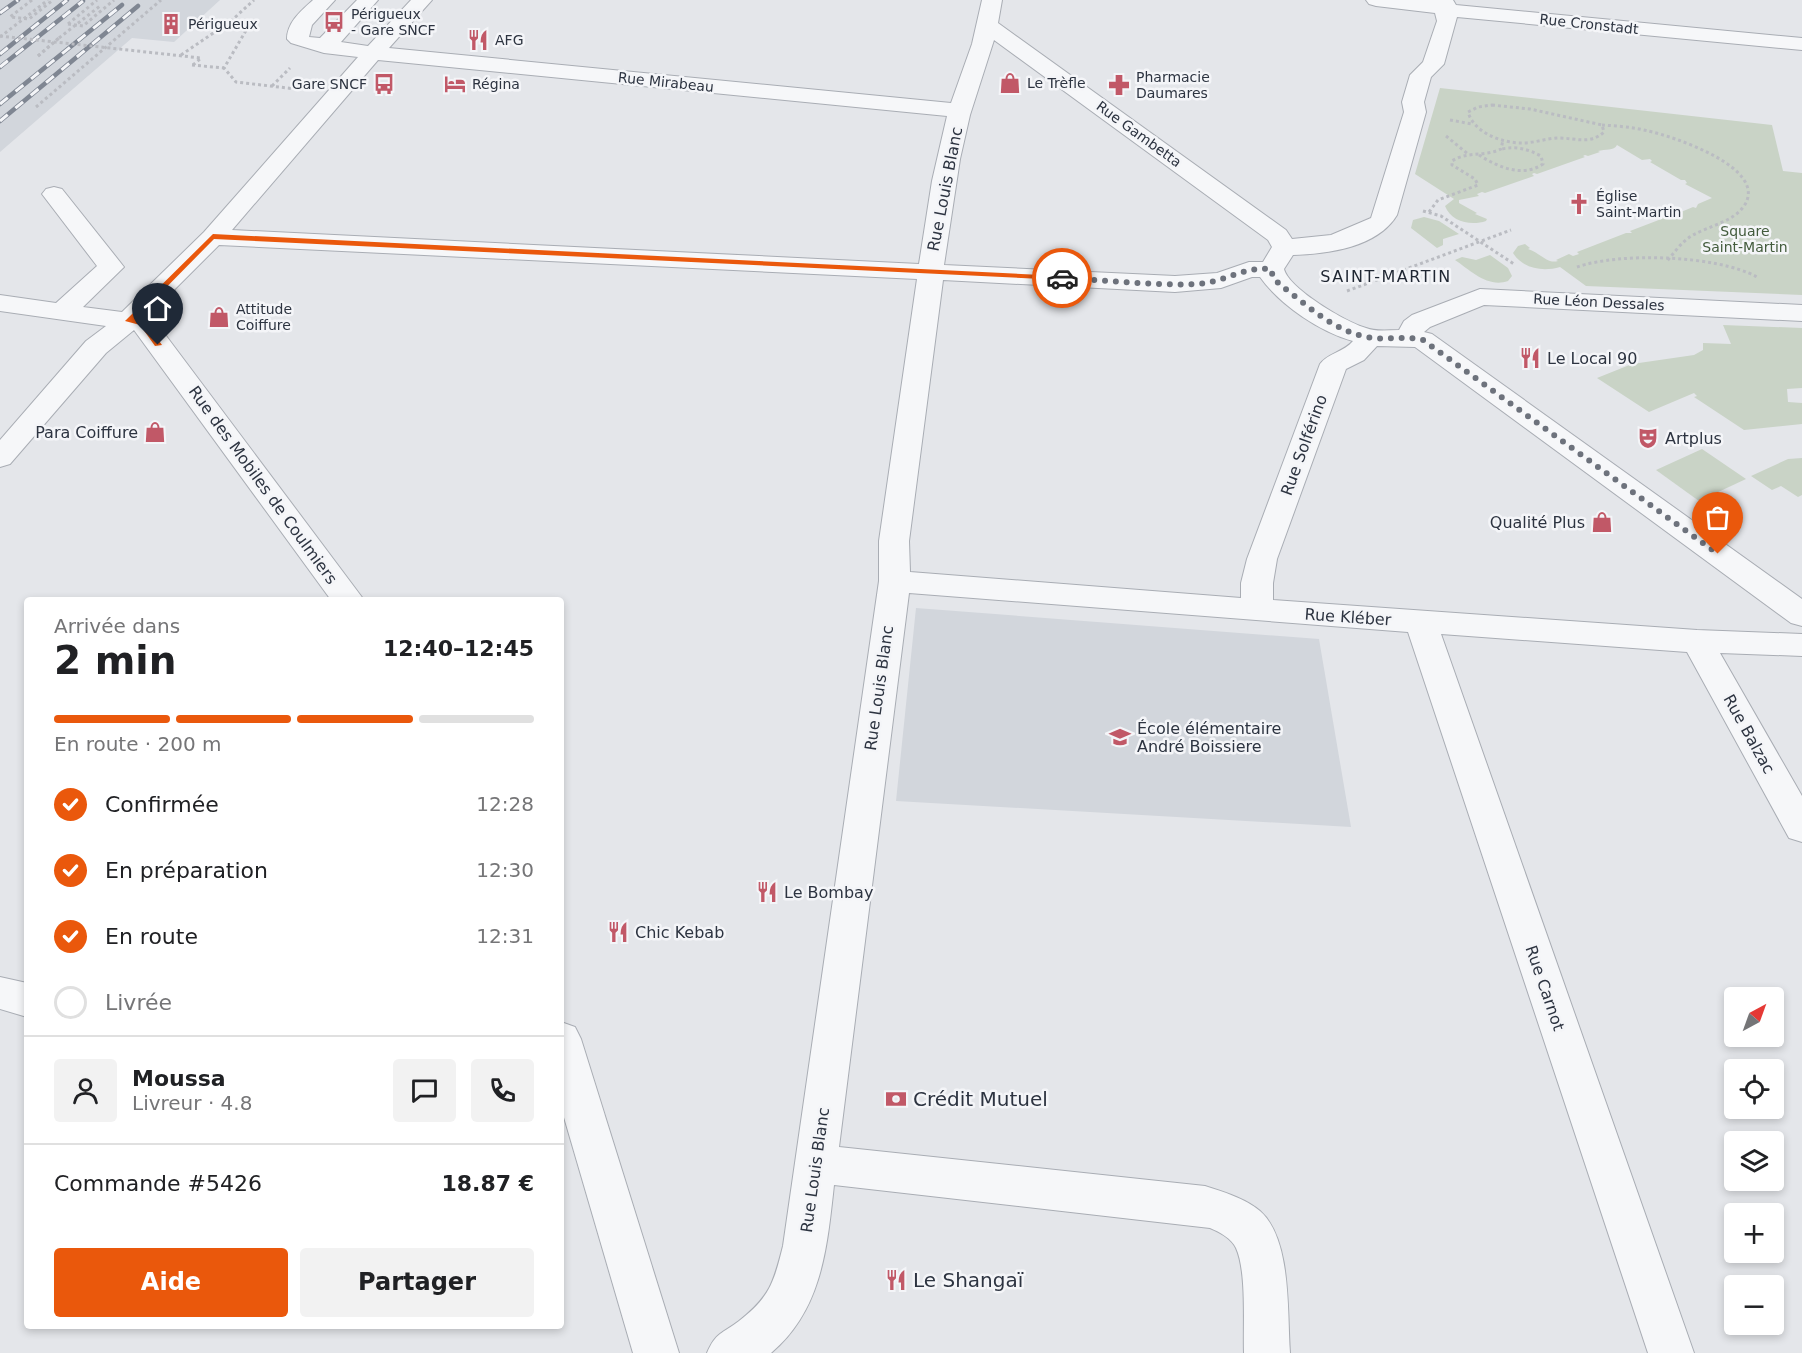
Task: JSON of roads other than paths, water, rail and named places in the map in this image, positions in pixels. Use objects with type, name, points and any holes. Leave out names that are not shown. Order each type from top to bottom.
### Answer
[{"type":"street","name":"Rue Mirabeau","points":[[325,0],[297,33],[298,39],[302,42],[324,47],[960,111]]},
{"type":"street","points":[[324,47],[368,0]]},
{"type":"street","points":[[0,458],[96,347],[129,321],[213,237],[373,52],[422,0]]},
{"type":"street","name":"Rue Louis Blanc","points":[[730,1353],[745,1346],[764,1330],[792,1294],[806,1246],[895,581],[894,541],[931,271],[949,153],[960,111],[989,26],[992,0]]},
{"type":"street","name":"Rue Cronstadt","points":[[1376,0],[1444,4],[1802,44]]},
{"type":"street","points":[[1444,4],[1447,21],[1433,64],[1420,75],[1413,102],[1415,112],[1385,215],[1380,223],[1327,245],[1309,248],[1285,247],[1271,269],[1273,277],[1334,325],[1349,333],[1368,338],[1409,337],[1423,340],[1802,615]]},
{"type":"street","name":"Rue Gambetta","points":[[989,26],[1277,235],[1285,247]]},
{"type":"street","points":[[54,194],[111,267],[63,311]]},
{"type":"street","points":[[213,237],[1175,284],[1221,280],[1249,270],[1271,269]]},
{"type":"street","name":"Rue Léon Dessales","points":[[1409,337],[1413,327],[1421,321],[1480,297],[1802,313]]},
{"type":"street","points":[[0,303],[129,321]]},
{"type":"street","name":"Rue des Mobiles de Coulmiers","points":[[129,321],[143,323],[346,597]]},
{"type":"street","name":"Rue Solférino","points":[[1257,610],[1257,583],[1262,559],[1334,364],[1354,355],[1366,345],[1368,338]]},
{"type":"street","name":"Rue Kléber","points":[[895,581],[1421,622],[1697,641],[1802,645]]},
{"type":"street","name":"Rue Carnot","points":[[1421,622],[1671,1353]]},
{"type":"street","name":"Rue Balzac","points":[[1697,641],[1802,828]]},
{"type":"street","points":[[0,993],[24,999]]},
{"type":"street","points":[[564,1049],[656,1353]]},
{"type":"street","points":[[816,1164],[1205,1206],[1232,1215],[1252,1233],[1260,1252],[1267,1353]]},
{"type":"railway","points":[[0,13],[18,0]]},
{"type":"railway","points":[[0,54],[67,0]]},
{"type":"railway","points":[[0,67],[83,1]]},
{"type":"railway","points":[[0,104],[122,5]]},
{"type":"railway","points":[[0,121],[138,6]]},
{"type":"place","name":"Périgueux - Gare SNCF","points":[[334,22]]},
{"type":"place","name":"Périgueux","points":[[171,24]]},
{"type":"place","name":"AFG","points":[[478,40]]},
{"type":"place","name":"Le Trèfle","points":[[1010,83]]},
{"type":"place","name":"Gare SNCF","points":[[384,84]]},
{"type":"place","name":"Régina","points":[[455,84]]},
{"type":"place","name":"Pharmacie Daumares","points":[[1119,85]]},
{"type":"place","name":"Église Saint-Martin","points":[[1579,204]]},
{"type":"place","name":"Attitude Coiffure","points":[[219,317]]},
{"type":"place","name":"Le Local 90","points":[[1530,358]]},
{"type":"place","name":"Para Coiffure","points":[[155,432]]},
{"type":"place","name":"Artplus","points":[[1648,438]]},
{"type":"place","name":"Qualité Plus","points":[[1602,522]]},
{"type":"place","name":"École élémentaire André Boissiere","points":[[1120,737]]},
{"type":"place","name":"Le Bombay","points":[[767,892]]},
{"type":"place","name":"Chic Kebab","points":[[618,932]]},
{"type":"place","name":"Crédit Mutuel","points":[[896,1099]]},
{"type":"place","name":"Le Shangaï","points":[[896,1280]]},
{"type":"district","name":"SAINT-MARTIN","points":[[1386,276]]},
{"type":"park label","name":"Square Saint-Martin","points":[[1745,240]]}]
